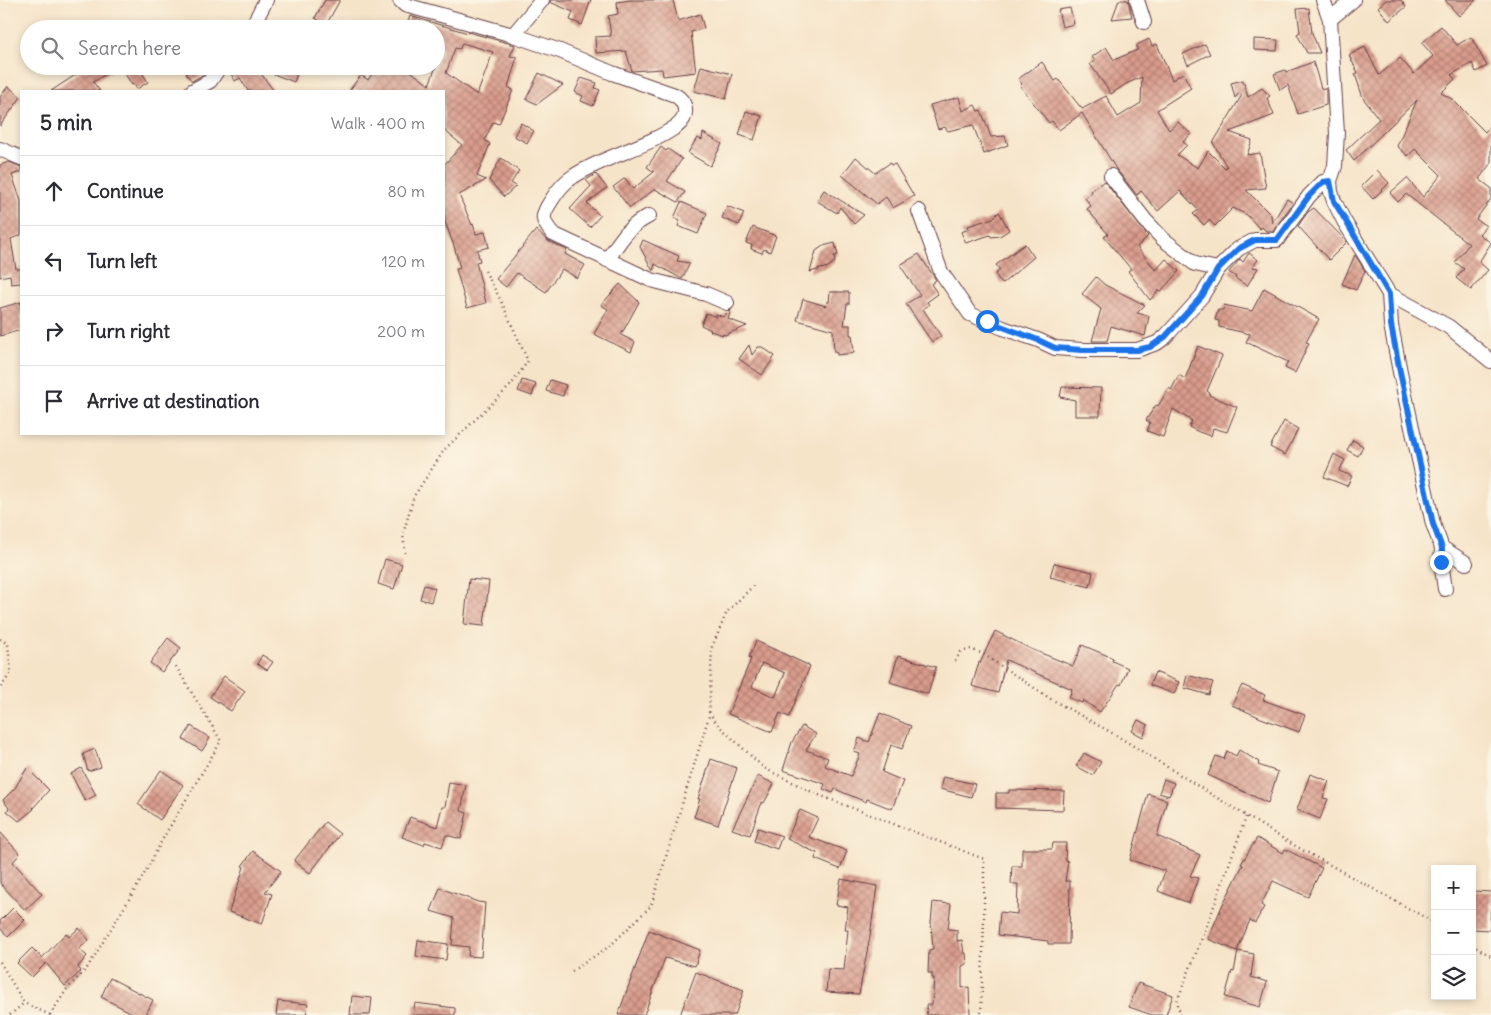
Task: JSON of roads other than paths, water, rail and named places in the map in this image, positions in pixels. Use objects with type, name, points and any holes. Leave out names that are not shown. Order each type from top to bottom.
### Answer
[{"type":"street","points":[[256,20],[266,0]]},
{"type":"street","points":[[400,0],[405,5],[415,9],[513,35],[560,51],[612,73],[681,98],[686,113],[678,125],[641,145],[575,175],[558,191],[545,210],[544,219],[553,234],[607,260],[651,280],[706,294],[727,303]]},
{"type":"street","points":[[513,35],[542,0]]},
{"type":"street","points":[[1137,0],[1144,22]]},
{"type":"street","points":[[1323,0],[1330,19],[1338,133],[1335,166],[1330,181],[1334,201],[1389,294],[1391,325],[1400,372],[1433,524],[1442,548],[1441,562],[1445,589]]},
{"type":"street","points":[[1330,19],[1353,0]]},
{"type":"street","points":[[194,90],[210,81],[214,75]]},
{"type":"street","points":[[0,148],[20,158]]},
{"type":"street","points":[[1111,176],[1146,220],[1164,239],[1195,264],[1218,269]]},
{"type":"street","points":[[919,211],[941,272],[970,314],[1055,348],[1137,350],[1157,343],[1165,337],[1202,296],[1218,269],[1238,249],[1255,240],[1277,240],[1309,196],[1323,182],[1330,181]]},
{"type":"street","points":[[607,260],[629,228],[649,216]]},
{"type":"street","points":[[1389,294],[1448,327],[1491,361]]},
{"type":"street","points":[[1442,548],[1466,563]]}]
